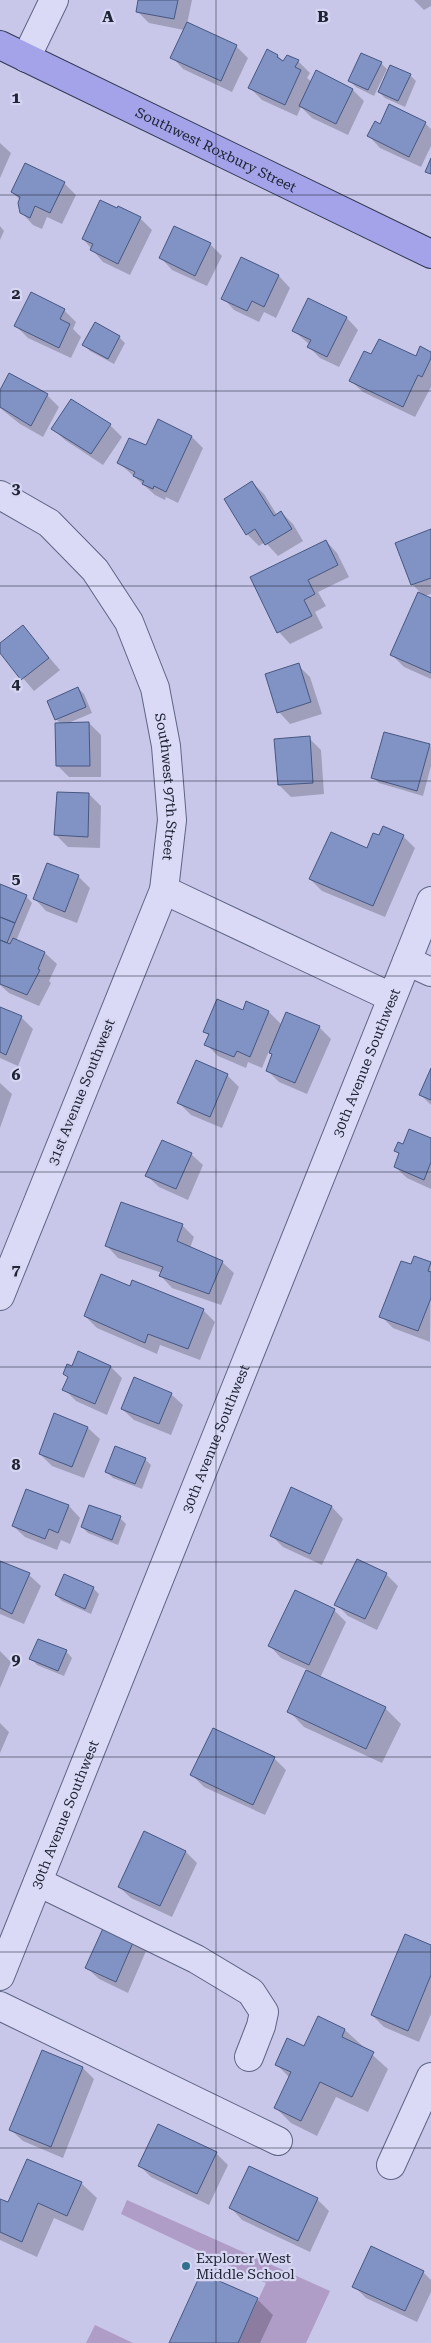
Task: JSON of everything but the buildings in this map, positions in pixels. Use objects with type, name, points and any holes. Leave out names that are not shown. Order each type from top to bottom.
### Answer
[{"type":"main road","name":"Southwest Roxbury Street","points":[[0,45],[431,254]]},
{"type":"street","points":[[26,58],[54,0]]},
{"type":"street","name":"Southwest 97th Street","points":[[0,495],[49,523],[95,570],[129,622],[155,688],[166,746],[172,820],[164,890]]},
{"type":"street","points":[[164,890],[391,997]]},
{"type":"street","name":"31st Avenue Southwest","points":[[0,1296],[164,890]]},
{"type":"street","name":"30th Avenue Southwest","points":[[0,1976],[391,997],[419,966],[431,901]]},
{"type":"street","points":[[38,1882],[196,1959],[251,1992],[264,2012],[261,2026],[248,2057]]},
{"type":"street","points":[[0,2006],[278,2141]]},
{"type":"street","points":[[391,2165],[431,2077]]},
{"type":"shaded area","points":[[127,2200],[330,2291],[306,2343],[238,2343],[266,2283],[121,2214]]},
{"type":"shaded area","points":[[95,2325],[133,2343],[86,2343]]},
{"type":"place","name":"Explorer West Middle School","points":[[186,2266]]}]
